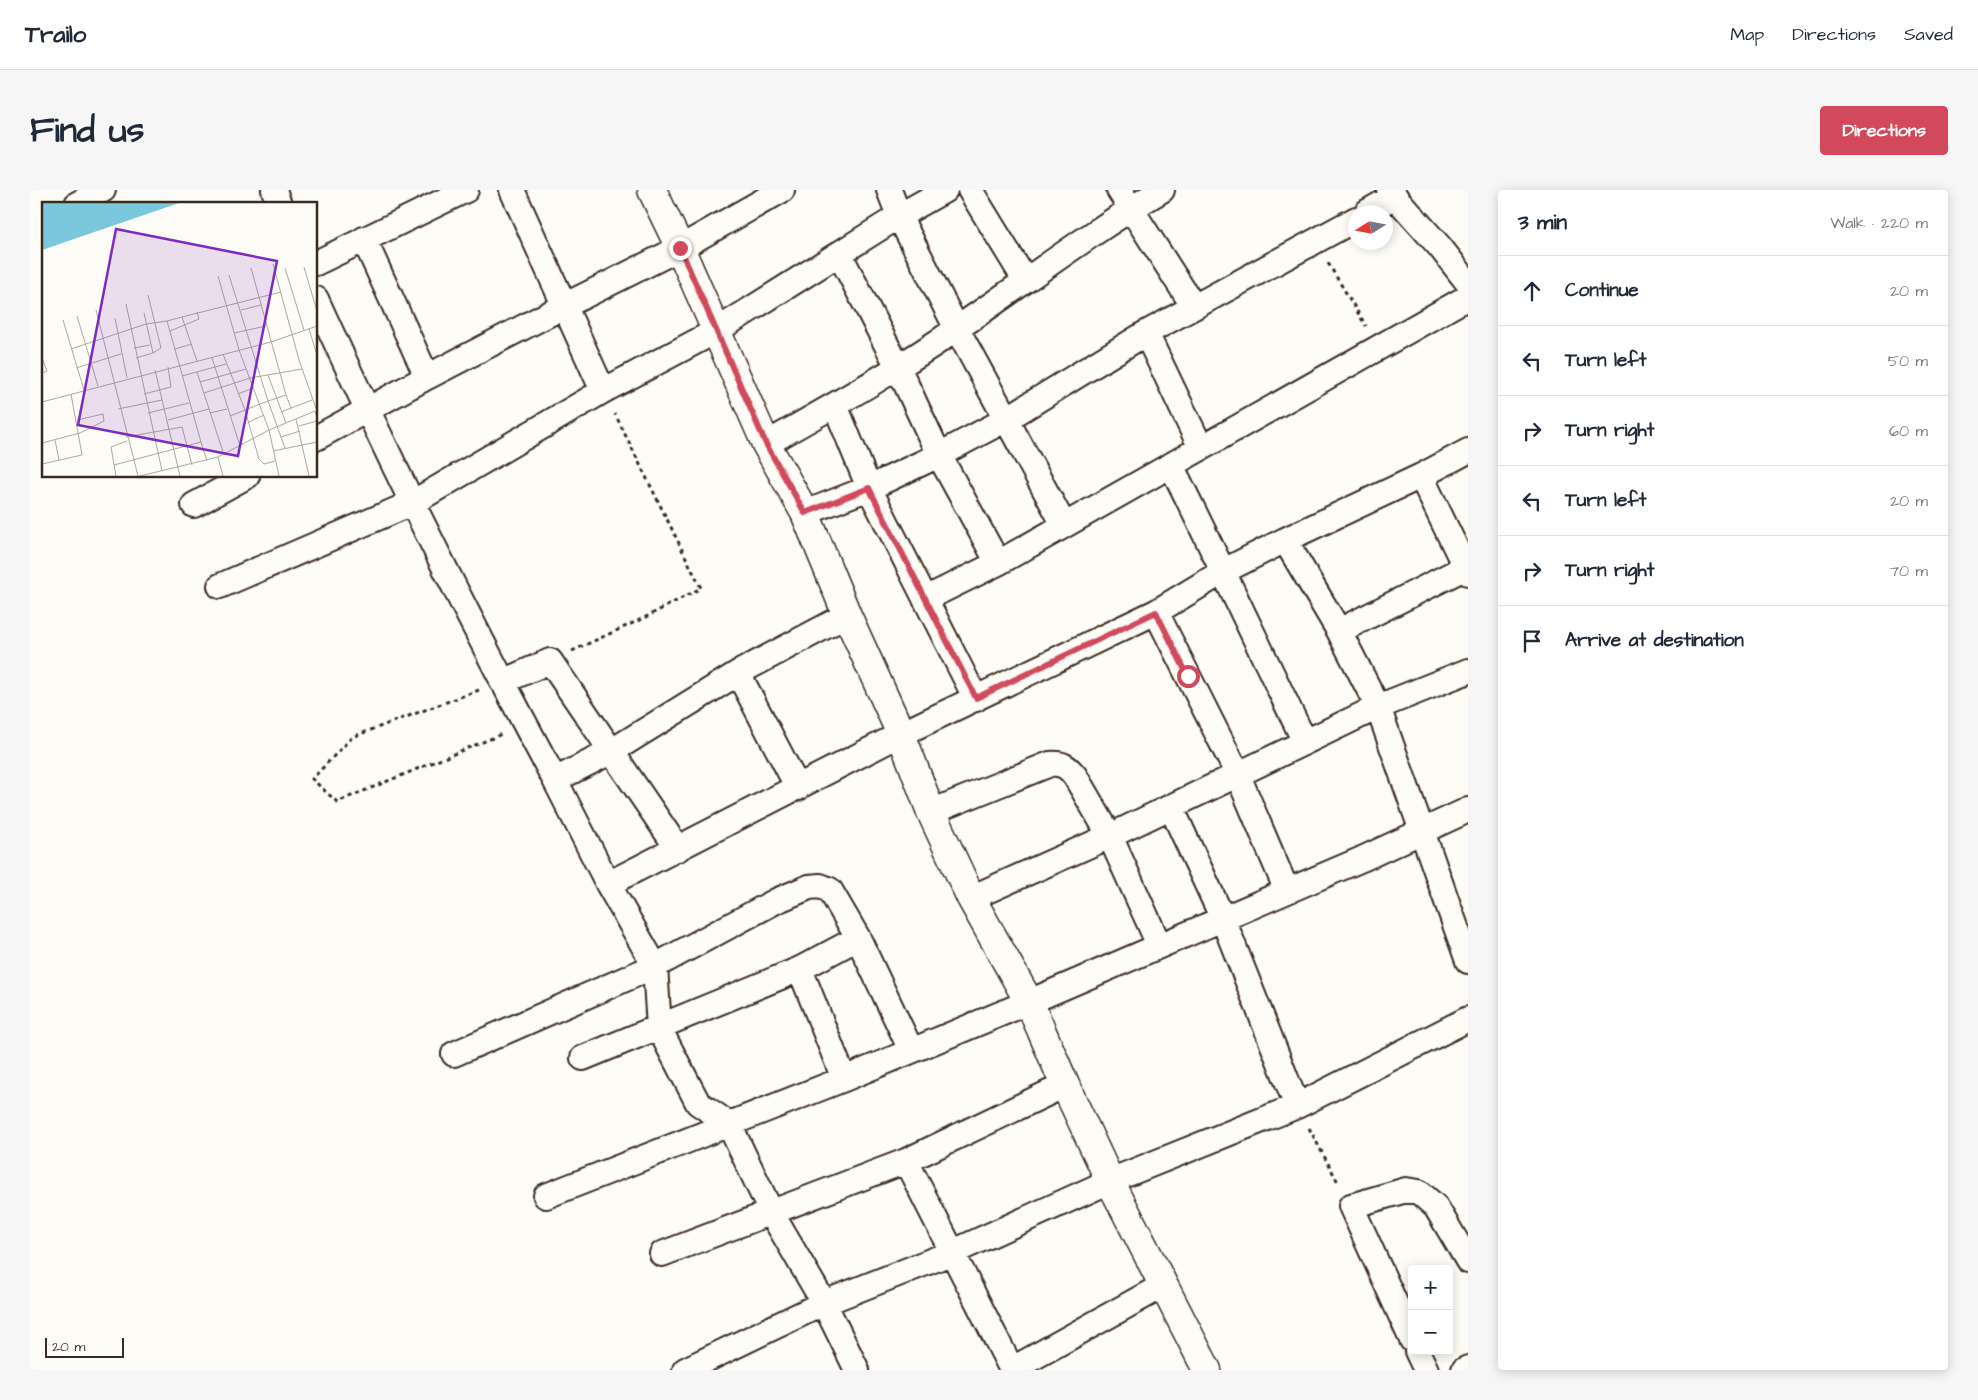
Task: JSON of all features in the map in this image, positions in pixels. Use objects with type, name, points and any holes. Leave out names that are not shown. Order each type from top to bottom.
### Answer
[{"type":"street","points":[[81,202],[104,190]]},
{"type":"street","points":[[274,190],[278,202]]},
{"type":"street","points":[[318,262],[466,190]]},
{"type":"street","points":[[512,190],[566,305],[603,391]]},
{"type":"street","points":[[652,190],[680,248],[766,444],[805,513],[847,615],[901,734],[931,812],[971,898],[1029,1002],[1110,1181],[1208,1370]]},
{"type":"street","points":[[318,437],[427,377],[680,248],[782,190]]},
{"type":"street","points":[[889,190],[899,216],[957,329],[1064,525]]},
{"type":"street","points":[[220,586],[412,503],[603,391],[716,331],[840,255],[899,216],[945,190]]},
{"type":"street","points":[[970,190],[1025,280]]},
{"type":"street","points":[[766,444],[835,405],[957,329],[1025,280],[1125,199],[1162,190]]},
{"type":"street","points":[[1376,205],[1392,193],[1440,247],[1468,283]]},
{"type":"street","points":[[1125,199],[1194,307]]},
{"type":"street","points":[[805,513],[869,488],[939,455],[1005,420],[1146,333],[1348,224]]},
{"type":"street","points":[[364,239],[427,377]]},
{"type":"street","points":[[840,255],[898,367],[939,455],[998,563]]},
{"type":"street","points":[[925,599],[998,563],[1468,297]]},
{"type":"street","points":[[318,303],[367,411],[502,682],[608,884],[655,966],[659,1028],[698,1103],[729,1124],[772,1214],[824,1303],[857,1370]]},
{"type":"street","points":[[1146,333],[1201,448]]},
{"type":"street","points":[[835,405],[869,488],[976,698]]},
{"type":"street","points":[[608,884],[901,734],[1156,612],[1224,571],[1468,451]]},
{"type":"street","points":[[1171,465],[1224,571],[1252,634],[1305,742]]},
{"type":"street","points":[[1339,631],[1467,569],[1420,476]]},
{"type":"street","points":[[194,505],[243,478]]},
{"type":"street","points":[[1285,540],[1339,631],[1378,707],[1468,961]]},
{"type":"street","points":[[1156,612],[1237,774],[1287,891]]},
{"type":"street","points":[[555,780],[612,751],[738,673],[847,615]]},
{"type":"street","points":[[502,682],[550,661],[678,849]]},
{"type":"street","points":[[971,898],[1110,836],[1378,707],[1468,671]]},
{"type":"street","points":[[738,673],[798,788]]},
{"type":"street","points":[[931,812],[1050,764],[1062,764],[1068,767],[1110,836],[1159,946]]},
{"type":"street","points":[[1171,807],[1223,919],[1296,1106]]},
{"type":"street","points":[[546,1196],[844,1079],[1029,1002],[1362,859],[1468,810]]},
{"type":"street","points":[[454,1054],[655,966],[776,901],[801,890],[816,886],[826,887],[834,895],[858,938],[911,1050]]},
{"type":"street","points":[[583,1058],[800,969],[858,938]]},
{"type":"street","points":[[800,969],[844,1079]]},
{"type":"street","points":[[685,1370],[824,1303],[952,1253],[1110,1181],[1296,1106],[1468,1019]]},
{"type":"street","points":[[662,1254],[772,1214],[906,1161],[1065,1085]]},
{"type":"street","points":[[906,1161],[1012,1370],[1164,1285]]},
{"type":"street","points":[[1408,1331],[1351,1206],[1406,1190],[1419,1192],[1436,1207],[1468,1261]]},
{"type":"street","points":[[1419,1355],[1426,1370]]},
{"type":"street","points":[[1464,1370],[1468,1368]]},
{"type":"path","points":[[1314,243],[1379,348]]},
{"type":"path","points":[[550,661],[644,618],[701,588],[603,391]]},
{"type":"path","points":[[502,682],[352,737],[312,780],[337,802],[525,724]]},
{"type":"path","points":[[1296,1106],[1351,1206]]},
{"type":"route","points":[[680,248],[766,444],[805,513],[869,488],[976,698],[1156,612],[1188,676]]}]
